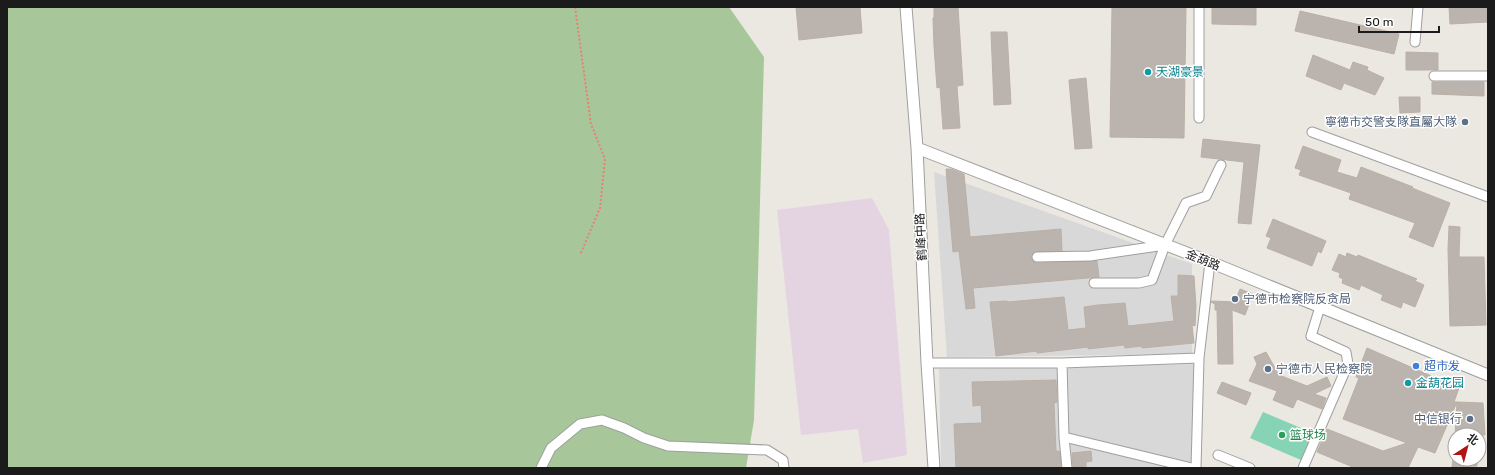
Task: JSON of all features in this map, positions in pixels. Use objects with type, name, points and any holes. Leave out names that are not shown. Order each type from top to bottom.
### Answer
[{"type":"street","name":"鹤峰中路","points":[[906,7],[917,148],[927,364],[934,468]]},
{"type":"street","points":[[1199,7],[1199,118]]},
{"type":"street","points":[[1415,42],[1418,7]]},
{"type":"street","points":[[1434,76],[1488,76]]},
{"type":"street","points":[[1312,132],[1488,197]]},
{"type":"street","name":"金葫路","points":[[917,148],[1210,262],[1488,375]]},
{"type":"street","points":[[1094,283],[1139,283],[1152,280],[1165,245],[1186,203],[1206,196],[1221,164]]},
{"type":"street","points":[[1036,257],[1090,256],[1165,245]]},
{"type":"street","points":[[1196,468],[1199,358],[1210,262]]},
{"type":"street","points":[[1303,468],[1348,364],[1346,352],[1312,336],[1320,307]]},
{"type":"street","points":[[927,364],[1199,358]]},
{"type":"street","points":[[1062,362],[1064,437],[1067,468]]},
{"type":"street","points":[[541,468],[551,448],[580,424],[602,420],[624,428],[644,438],[668,446],[767,450],[783,460],[784,468]]},
{"type":"street","points":[[1064,437],[1192,468]]},
{"type":"street","points":[[1218,454],[1250,468]]},
{"type":"path","points":[[576,7],[591,124],[605,159],[600,208],[580,255]]},
{"type":"shaded area","points":[[934,172],[1192,264],[1192,354],[947,357]]},
{"type":"shaded area","points":[[872,198],[889,230],[907,455],[863,463],[858,429],[801,435],[777,210]]},
{"type":"shaded area","points":[[1194,364],[1191,468],[941,468],[939,369]]},
{"type":"green space","points":[[7,7],[729,7],[764,57],[754,420],[746,468],[7,468]]},
{"type":"green space","name":"篮球场","points":[[1263,412],[1313,433],[1301,460],[1250,438]]},
{"type":"building","points":[[796,7],[860,7],[862,33],[799,40]]},
{"type":"building","points":[[934,7],[958,7],[963,85],[957,86],[960,128],[943,129],[940,87],[937,88],[934,46]]},
{"type":"building","name":"天湖豪景","points":[[1112,7],[1186,7],[1184,138],[1110,137]]},
{"type":"building","points":[[1212,7],[1256,7],[1256,25],[1212,24]]},
{"type":"building","points":[[1449,7],[1488,7],[1488,22],[1450,24]]},
{"type":"building","points":[[1300,11],[1399,34],[1394,54],[1295,31]]},
{"type":"building","points":[[991,32],[1007,32],[1011,104],[994,105]]},
{"type":"building","points":[[1406,52],[1438,53],[1438,70],[1406,70]]},
{"type":"building","points":[[1313,55],[1350,70],[1353,62],[1368,67],[1367,70],[1384,78],[1375,95],[1344,83],[1341,90],[1306,76]]},
{"type":"building","points":[[1086,78],[1092,148],[1075,149],[1069,80]]},
{"type":"building","points":[[1432,82],[1484,82],[1484,96],[1432,94]]},
{"type":"building","points":[[1399,97],[1420,97],[1420,112],[1400,113]]},
{"type":"building","points":[[1203,139],[1260,145],[1251,224],[1238,223],[1244,162],[1201,157]]},
{"type":"building","points":[[1303,146],[1341,160],[1337,172],[1357,178],[1361,167],[1450,203],[1433,247],[1409,237],[1415,223],[1349,199],[1351,193],[1299,175],[1301,170],[1295,168]]},
{"type":"building","points":[[946,169],[951,169],[964,174],[970,237],[1061,229],[1062,251],[1034,252],[1031,257],[1032,260],[1037,263],[1097,261],[1099,277],[973,288],[975,308],[966,309],[959,251],[953,252]]},
{"type":"building","points":[[1273,219],[1326,241],[1321,253],[1318,251],[1312,266],[1267,248],[1271,238],[1266,236]]},
{"type":"building","points":[[1449,226],[1460,227],[1459,257],[1484,257],[1486,325],[1450,326],[1448,249]]},
{"type":"building","points":[[1347,253],[1357,257],[1358,255],[1417,279],[1415,281],[1424,285],[1415,307],[1403,302],[1401,308],[1381,300],[1383,295],[1361,285],[1359,290],[1342,283],[1343,279],[1339,277],[1340,273],[1332,270],[1339,254],[1346,257]]},
{"type":"building","points":[[1178,275],[1194,276],[1196,306],[1195,326],[1192,325],[1194,343],[1142,348],[1142,346],[1125,348],[1124,345],[1088,349],[1088,347],[996,356],[990,302],[1008,302],[1064,297],[1068,330],[1086,328],[1084,307],[1098,305],[1125,303],[1128,326],[1174,321],[1171,296],[1178,296]]},
{"type":"building","points":[[1240,289],[1253,294],[1245,315],[1232,310],[1233,364],[1218,364],[1217,310],[1215,310],[1215,304],[1211,302],[1235,302]]},
{"type":"building","points":[[1367,348],[1459,388],[1454,402],[1457,402],[1435,453],[1418,447],[1408,468],[1355,468],[1317,452],[1327,429],[1383,451],[1407,443],[1343,419],[1359,378],[1356,377]]},
{"type":"building","name":"宁德市人民检察院","points":[[1266,352],[1279,375],[1307,386],[1327,377],[1331,386],[1314,394],[1326,398],[1322,409],[1297,399],[1293,408],[1273,400],[1277,391],[1249,381],[1257,364],[1254,357]]},
{"type":"building","points":[[1056,380],[1057,402],[1054,403],[1056,451],[1059,451],[1060,453],[1061,468],[956,468],[954,424],[982,423],[981,405],[973,406],[972,382]]},
{"type":"building","points":[[1222,382],[1251,393],[1246,405],[1217,393]]},
{"type":"building","points":[[1457,402],[1483,403],[1484,427],[1455,427]]},
{"type":"building","points":[[1091,451],[1092,461],[1086,462],[1086,468],[1073,468],[1072,453]]},
{"type":"place","name":"天湖豪景","points":[[1148,72]]},
{"type":"place","name":"寧德市交警支隊直屬大隊","points":[[1465,122]]},
{"type":"place","name":"宁德市检察院反贪局","points":[[1235,299]]},
{"type":"place","name":"超市发","points":[[1416,366]]},
{"type":"place","name":"宁德市人民检察院","points":[[1268,369]]},
{"type":"place","name":"金葫花园","points":[[1408,383]]},
{"type":"place","name":"中信银行","points":[[1470,419]]},
{"type":"place","name":"篮球场","points":[[1282,435]]}]
